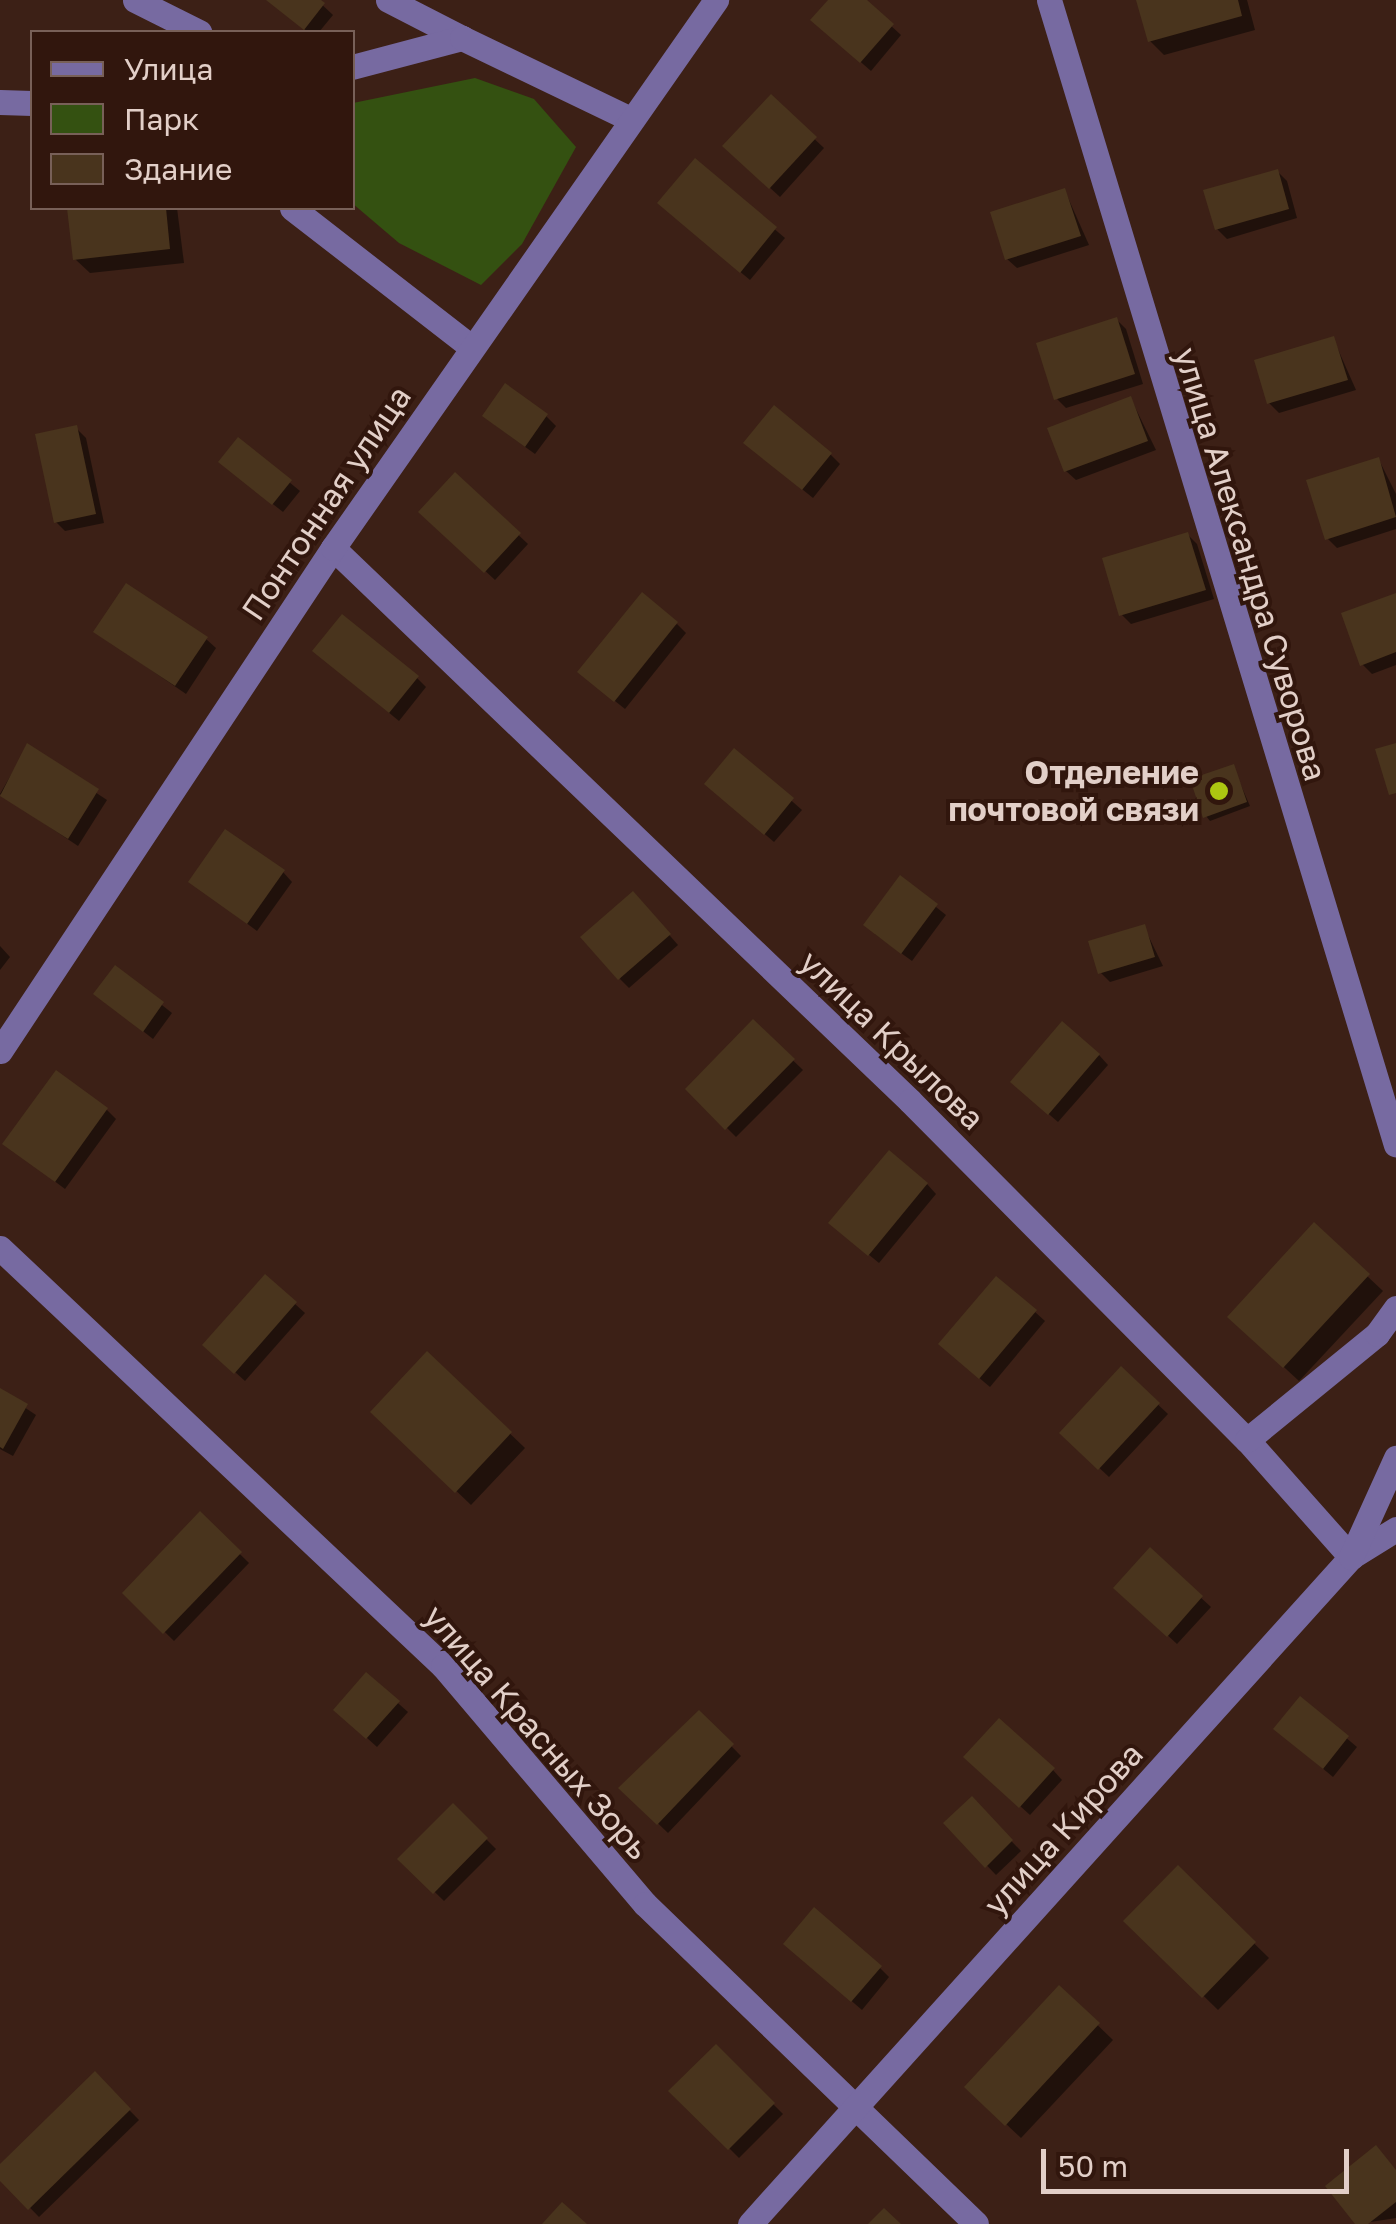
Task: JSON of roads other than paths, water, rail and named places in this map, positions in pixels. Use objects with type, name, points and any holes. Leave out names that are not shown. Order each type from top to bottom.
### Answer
[{"type":"street","points":[[135,0],[195,30]]},
{"type":"street","points":[[388,0],[628,118]]},
{"type":"street","name":"Понтонная улица","points":[[0,1051],[333,548],[628,118],[716,0]]},
{"type":"street","name":"улица Александра Суворова","points":[[1049,0],[1396,1145]]},
{"type":"street","points":[[355,66],[462,38]]},
{"type":"street","points":[[0,102],[30,103]]},
{"type":"street","points":[[295,210],[471,347]]},
{"type":"street","name":"улица Крылова","points":[[333,548],[910,1101],[1247,1440],[1351,1557]]},
{"type":"street","name":"улица Красных Зорь","points":[[0,1248],[443,1666],[646,1904],[976,2224]]},
{"type":"street","points":[[1247,1440],[1377,1334],[1396,1308]]},
{"type":"street","name":"улица Кирова","points":[[750,2224],[1351,1557],[1396,1458]]},
{"type":"street","points":[[1351,1557],[1396,1528]]},
{"type":"place","name":"Отделение почтовой связи","points":[[1219,791]]}]
